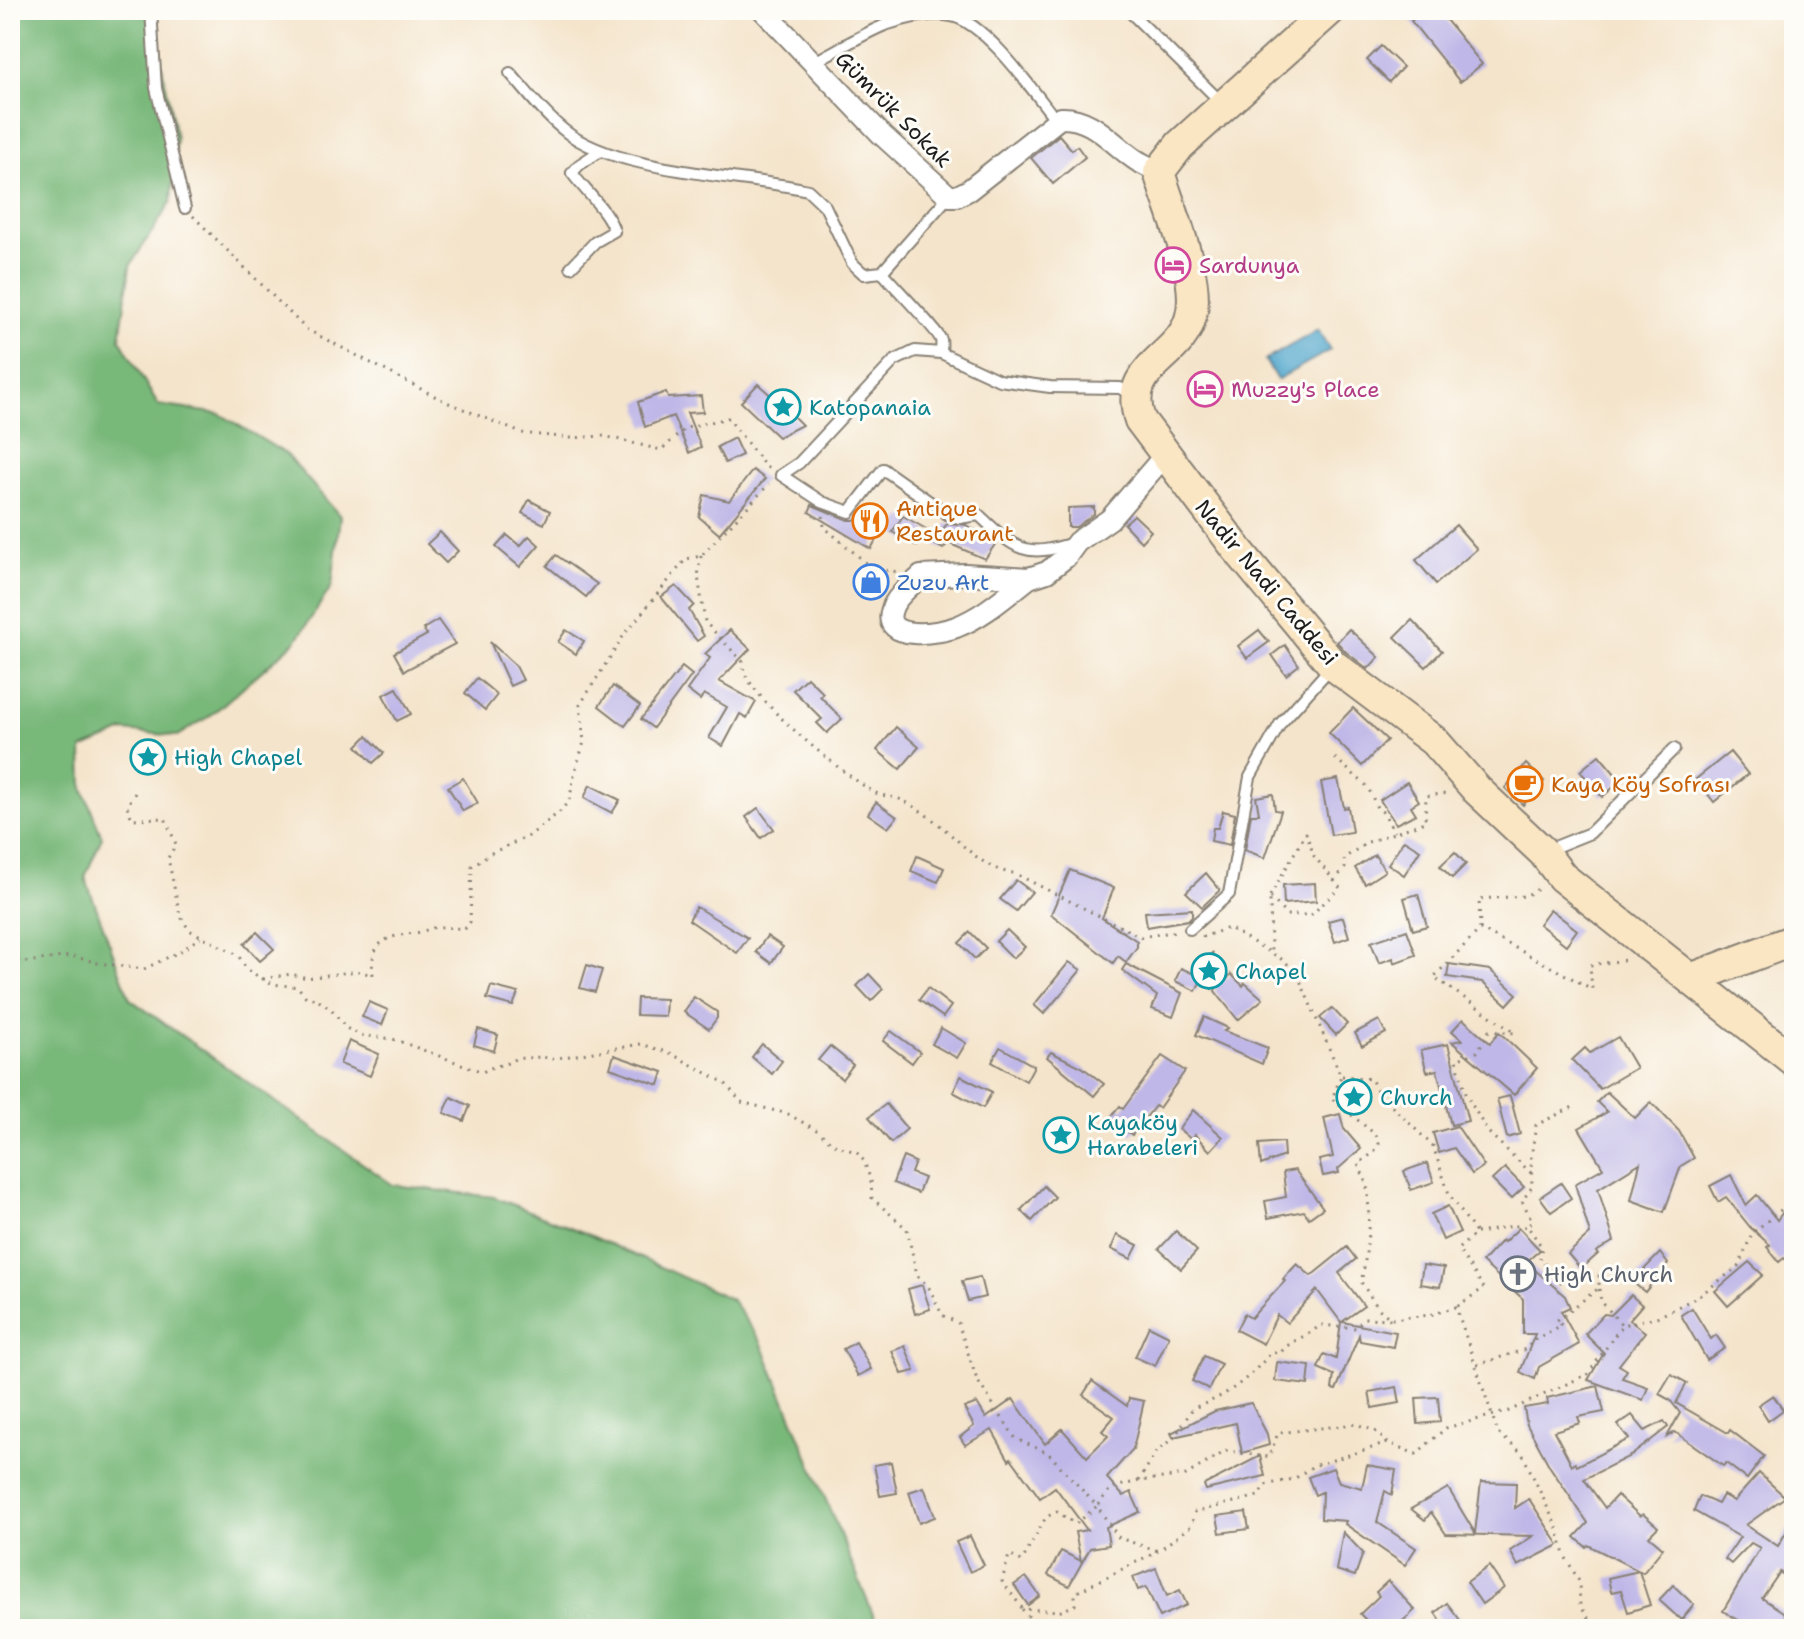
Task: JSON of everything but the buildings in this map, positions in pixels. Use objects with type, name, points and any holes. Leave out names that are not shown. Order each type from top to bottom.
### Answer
[{"type":"street","name":"Gümrük Sokak","points":[[763,10],[882,135],[949,196],[969,190],[1056,120]]},
{"type":"street","points":[[1159,172],[1180,145],[1330,10]]},
{"type":"street","points":[[1056,120],[1072,117],[1090,124],[1136,160],[1159,172],[1184,251],[1193,306],[1187,329],[1148,370],[1135,396]]},
{"type":"street","name":"Nadir Nadi Caddesi","points":[[1135,396],[1140,420],[1165,455],[1237,549],[1333,665],[1434,741],[1477,790],[1543,852],[1562,877],[1794,1061]]},
{"type":"street","points":[[1029,578],[965,574],[921,576],[892,607],[891,615],[903,631],[915,635],[955,628],[1066,557],[1077,542],[1110,519],[1165,455]]},
{"type":"street","points":[[1693,978],[1794,940]]},
{"type":"lane","points":[[151,10],[156,88],[185,208]]},
{"type":"lane","points":[[1128,10],[1225,106]]},
{"type":"lane","points":[[814,62],[884,26],[913,17],[955,17],[975,27],[1002,54],[1056,120]]},
{"type":"lane","points":[[510,73],[566,133],[600,151],[657,166],[808,190],[825,206],[852,263],[864,274],[882,272],[949,196]]},
{"type":"lane","points":[[571,267],[595,242],[614,231],[610,218],[572,173],[600,151]]},
{"type":"lane","points":[[882,272],[936,331],[942,342],[941,353]]},
{"type":"lane","points":[[1077,542],[1040,552],[1024,550],[1009,543],[979,515],[959,518],[947,514],[883,469],[850,512],[822,502],[781,475],[799,463],[894,361],[915,351],[941,353],[999,380],[1050,387],[1120,388],[1135,396]]},
{"type":"lane","points":[[1190,929],[1229,894],[1250,777],[1280,724],[1333,665]]},
{"type":"lane","points":[[1543,852],[1590,833],[1674,749]]},
{"type":"path","points":[[185,208],[306,329],[444,401],[521,433],[570,438],[604,436],[661,450],[686,428],[728,418],[765,466],[781,475],[765,487],[701,556],[698,576],[705,622],[743,662],[745,677],[758,696],[876,793],[903,800],[931,818],[998,872],[1014,873],[1141,937],[1190,929],[1204,939],[1229,928],[1296,971],[1341,1076],[1332,1099],[1376,1135],[1379,1144],[1358,1164],[1367,1185],[1368,1206],[1365,1266],[1361,1282],[1378,1308],[1391,1319]]},
{"type":"path","points":[[822,502],[824,527],[872,568],[921,576]]},
{"type":"path","points":[[263,979],[291,974],[307,978],[357,971],[373,975],[375,949],[385,940],[436,927],[466,928],[470,922],[472,866],[489,854],[529,836],[562,810],[570,798],[584,742],[580,705],[624,635],[666,582],[686,559],[701,556]]},
{"type":"path","points":[[1335,758],[1368,787],[1377,808],[1384,813],[1394,832]]},
{"type":"path","points":[[1334,881],[1345,868],[1344,858],[1368,842],[1425,822],[1426,796],[1477,790]]},
{"type":"path","points":[[135,793],[127,806],[132,819],[165,818],[172,831],[176,844],[168,858],[174,895],[189,930],[238,955],[247,970],[263,979],[273,984],[298,987],[306,997],[316,999],[332,1010],[346,1028],[360,1035],[393,1039],[483,1072],[493,1065],[508,1064],[516,1058],[542,1056],[552,1059],[641,1044],[670,1053],[725,1083],[741,1102],[788,1114],[832,1143],[857,1153],[864,1161],[871,1181],[872,1198],[907,1229],[917,1275],[930,1289],[942,1315],[958,1323],[977,1380],[1016,1439],[1048,1453],[1097,1506],[1119,1538],[1158,1551]]},
{"type":"path","points":[[1270,896],[1286,915],[1311,915],[1340,888],[1314,856],[1306,833],[1270,896],[1271,954]]},
{"type":"path","points":[[1531,1173],[1487,1131],[1467,1096],[1456,1060],[1477,1052],[1489,1031],[1515,1033],[1434,977],[1480,929],[1479,899],[1525,896],[1562,877]]},
{"type":"path","points":[[1480,929],[1592,989],[1590,965],[1662,954]]},
{"type":"path","points":[[10,959],[25,962],[72,956],[144,969],[183,950],[200,937]]},
{"type":"path","points":[[1341,1076],[1371,1079],[1379,1094],[1433,1146],[1449,1194],[1476,1233],[1510,1229],[1518,1225],[1528,1227],[1542,1247],[1540,1259],[1562,1284],[1599,1276],[1601,1301],[1622,1325]]},
{"type":"path","points":[[1528,1227],[1532,1220],[1522,1201],[1532,1187],[1536,1125],[1573,1107]]},
{"type":"path","points":[[1039,1629],[1002,1581],[1009,1555],[1022,1561],[1046,1517],[1057,1512],[1076,1524],[1097,1506],[1111,1488],[1186,1475],[1226,1451],[1269,1457],[1278,1433],[1356,1424],[1375,1431],[1388,1443],[1416,1454],[1446,1428],[1509,1411],[1588,1374],[1622,1325],[1660,1316],[1699,1296],[1739,1266],[1752,1233],[1787,1205],[1794,1205]]},
{"type":"path","points":[[1139,1481],[1157,1450],[1174,1438],[1193,1408],[1219,1399],[1251,1376],[1271,1353],[1281,1352],[1289,1343],[1308,1337],[1320,1325],[1356,1328],[1364,1318],[1430,1315],[1456,1307],[1484,1288],[1458,1249],[1476,1233]]},
{"type":"path","points":[[1476,1365],[1526,1349],[1534,1340],[1562,1325],[1556,1321],[1599,1288]]},
{"type":"path","points":[[1456,1307],[1498,1433],[1522,1453],[1558,1530],[1566,1558],[1579,1581],[1580,1605],[1595,1629]]},
{"type":"path","points":[[1022,1609],[1061,1611],[1075,1605],[1075,1593],[1158,1551],[1191,1526],[1195,1512],[1258,1496],[1265,1485],[1294,1479],[1313,1466],[1388,1443]]},
{"type":"green space","points":[[10,10],[151,10],[176,137],[171,202],[130,266],[120,339],[158,405],[220,414],[286,454],[340,516],[332,586],[296,641],[210,716],[177,736],[124,731],[82,749],[83,788],[102,837],[85,877],[130,999],[393,1185],[494,1197],[585,1233],[731,1299],[761,1342],[879,1629],[10,1629]]},
{"type":"water","points":[[1318,330],[1330,350],[1277,380],[1265,360]]},
{"type":"place","name":"Sardunya","points":[[1173,265]]},
{"type":"place","name":"Muzzy's Place","points":[[1205,389]]},
{"type":"place","name":"Katopanaia","points":[[783,407]]},
{"type":"place","name":"Antique Restaurant","points":[[870,521]]},
{"type":"place","name":"Zuzu Art","points":[[871,582]]},
{"type":"place","name":"High Chapel","points":[[148,757]]},
{"type":"place","name":"Kaya Köy Sofrası","points":[[1525,784]]},
{"type":"place","name":"Chapel","points":[[1209,971]]},
{"type":"place","name":"Church","points":[[1354,1097]]},
{"type":"place","name":"Kayaköy Harabeleri","points":[[1061,1135]]},
{"type":"place","name":"High Church","points":[[1518,1274]]}]
